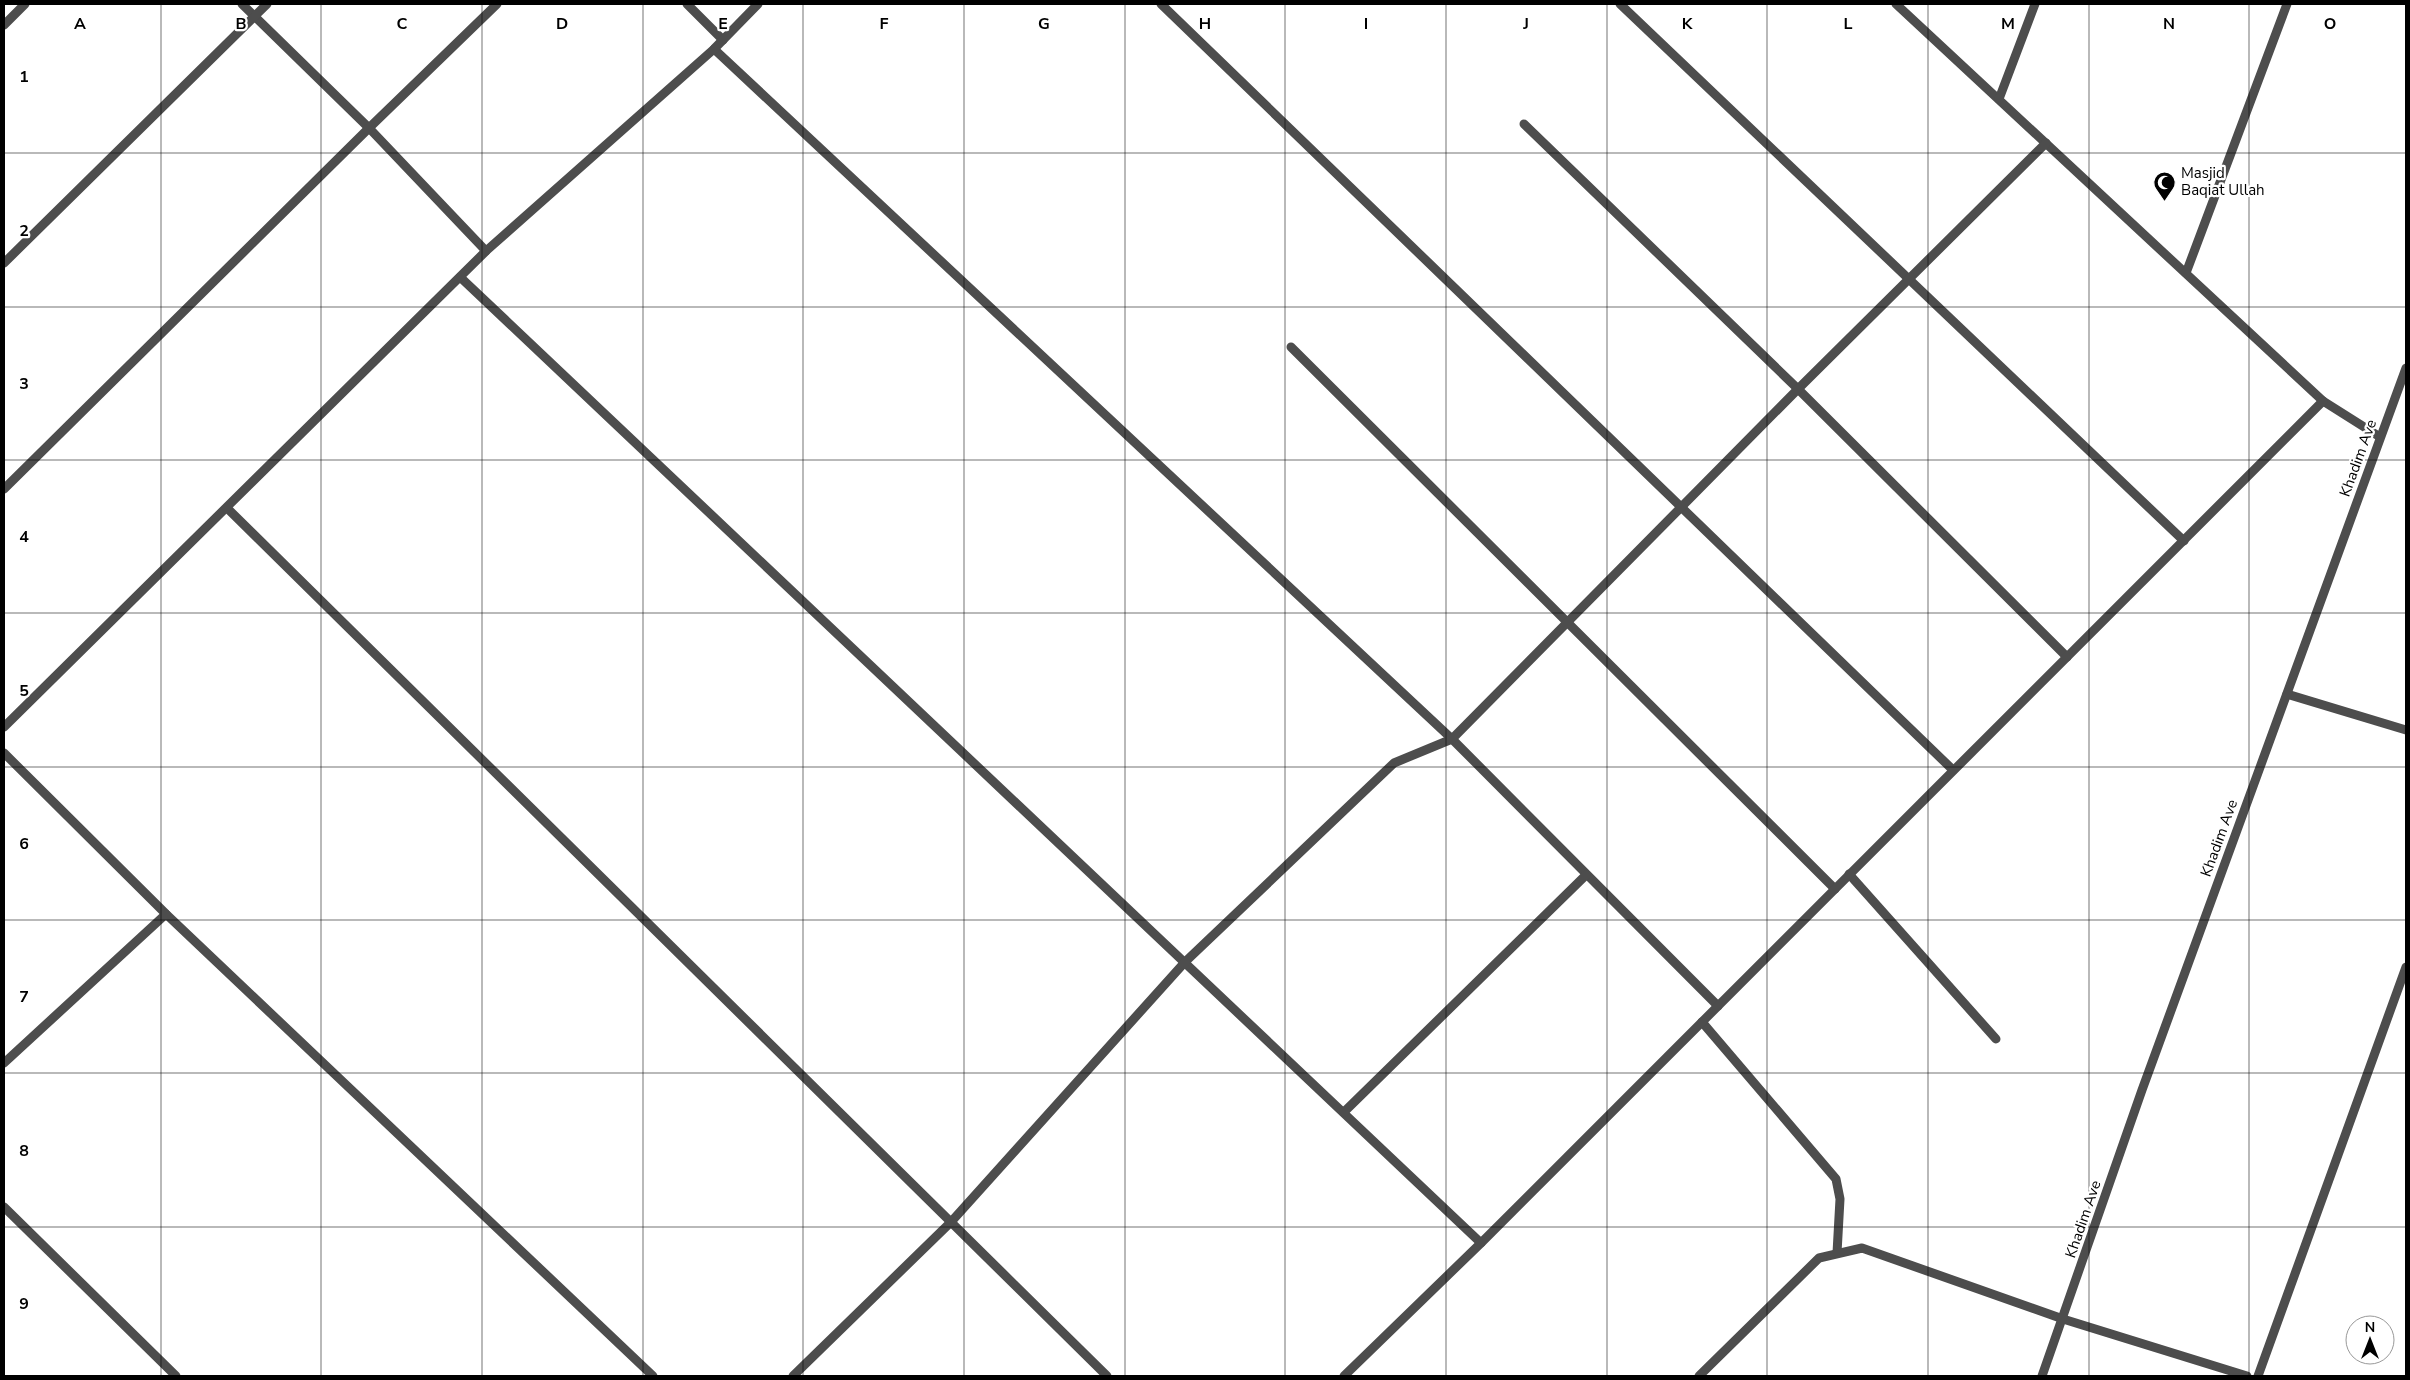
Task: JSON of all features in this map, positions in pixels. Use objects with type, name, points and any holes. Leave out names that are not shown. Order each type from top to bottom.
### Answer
[{"type":"street","points":[[4,25],[26,4]]},
{"type":"street","points":[[242,4],[369,128],[486,251]]},
{"type":"street","points":[[4,264],[267,4]]},
{"type":"street","points":[[4,489],[497,4]]},
{"type":"street","points":[[687,4],[723,40]]},
{"type":"street","points":[[4,727],[486,251],[714,49],[758,4]]},
{"type":"street","points":[[1161,4],[1953,770]]},
{"type":"street","points":[[1620,4],[1910,278],[2184,541]]},
{"type":"street","points":[[1896,4],[2323,401],[2380,437]]},
{"type":"street","points":[[1999,99],[2035,4]]},
{"type":"street","points":[[2186,273],[2287,4]]},
{"type":"street","points":[[714,49],[1452,739],[1718,1006]]},
{"type":"street","points":[[1524,124],[1798,390],[2067,657]]},
{"type":"street","points":[[793,1376],[951,1222],[1185,962],[1394,763],[1452,739],[2046,143]]},
{"type":"street","points":[[460,277],[1482,1243]]},
{"type":"street","points":[[1291,347],[1835,889]]},
{"type":"street","name":"Khadim Ave","points":[[2042,1376],[2142,1090],[2406,368]]},
{"type":"street","points":[[1344,1376],[1482,1243],[2323,401]]},
{"type":"street","points":[[227,508],[1107,1376]]},
{"type":"street","points":[[2287,694],[2406,730]]},
{"type":"street","points":[[4,753],[166,914],[653,1376]]},
{"type":"street","points":[[1344,1112],[1586,874]]},
{"type":"street","points":[[1849,874],[1996,1038]]},
{"type":"street","points":[[4,1063],[166,914]]},
{"type":"street","points":[[2258,1376],[2406,967]]},
{"type":"street","points":[[1702,1022],[1836,1179],[1840,1199],[1837,1253]]},
{"type":"street","points":[[4,1207],[176,1376]]},
{"type":"street","points":[[1699,1376],[1818,1258],[1862,1248],[2062,1319],[2247,1376]]},
{"type":"place","name":"Masjid Baqiat Ullah","points":[[2165,201]]}]
